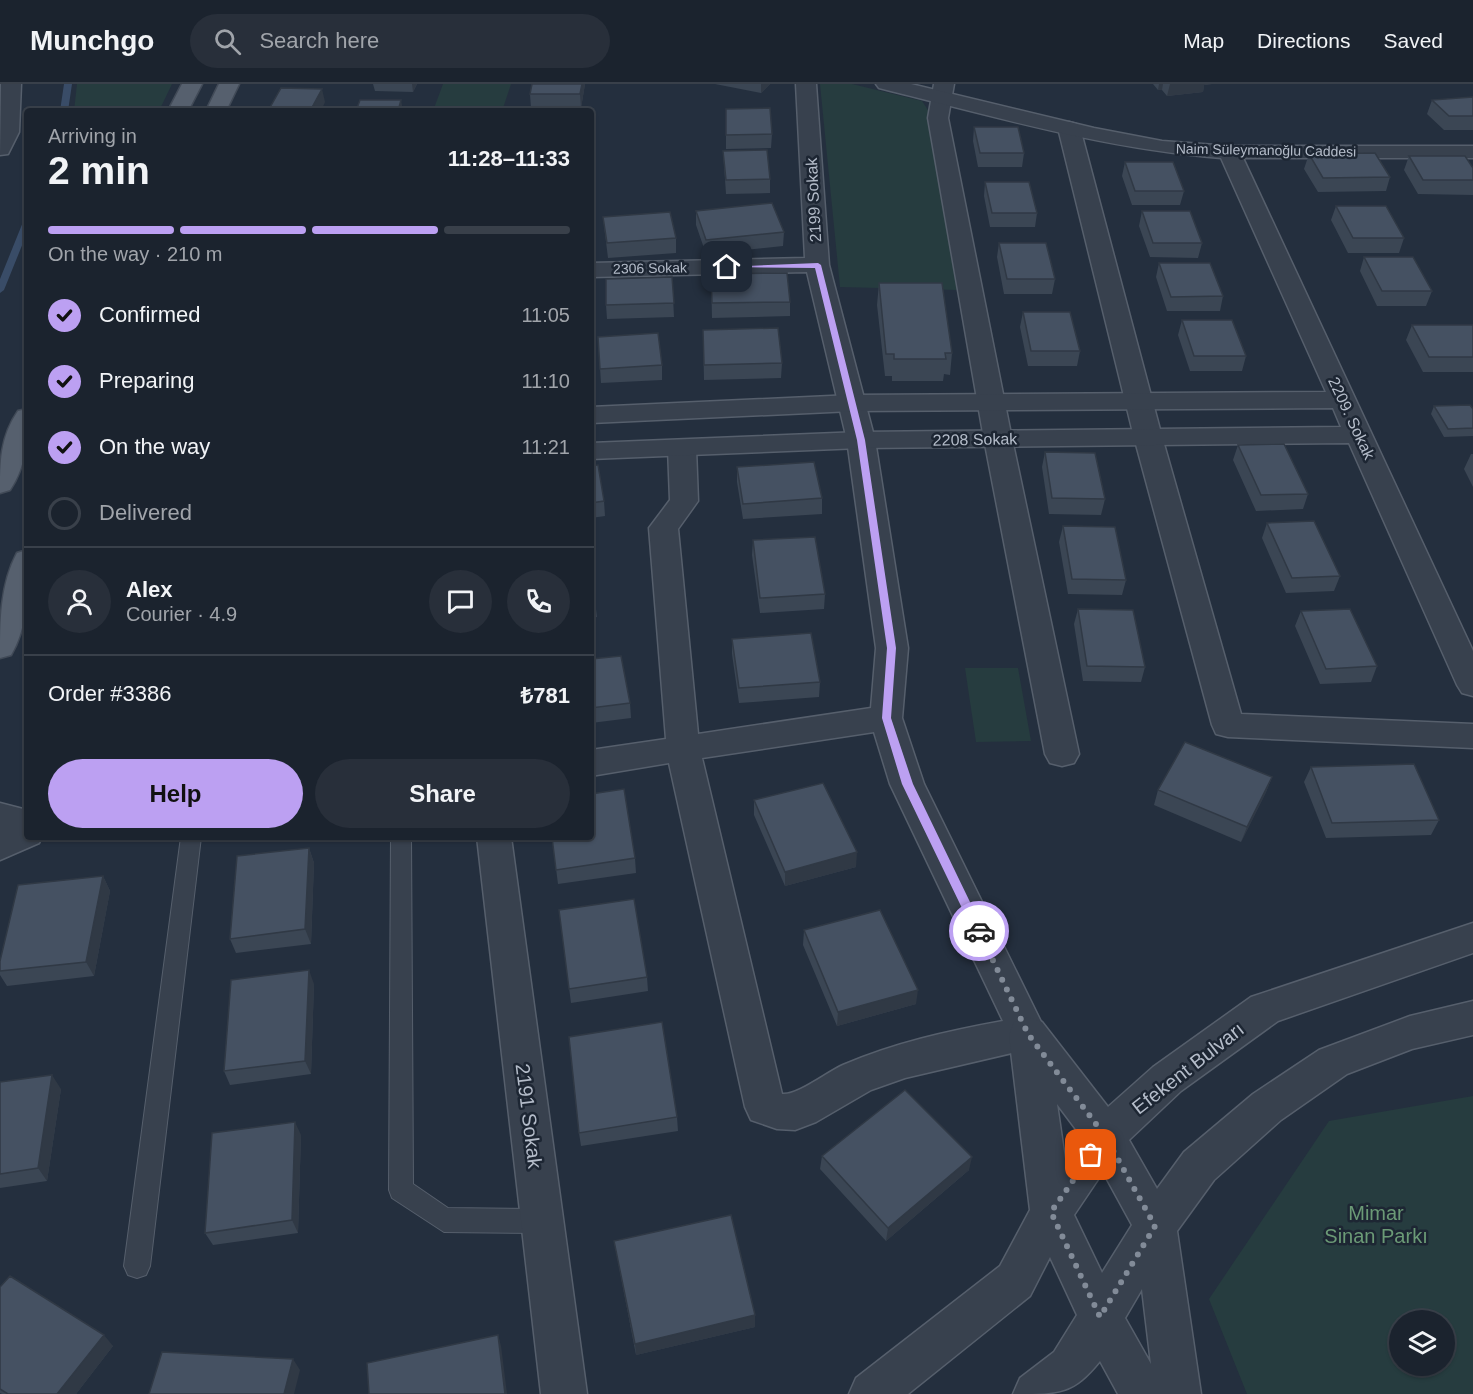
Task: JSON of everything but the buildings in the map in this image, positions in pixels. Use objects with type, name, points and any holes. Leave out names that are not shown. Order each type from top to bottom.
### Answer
[{"type":"main road","points":[[180,108],[192,84]]},
{"type":"main road","points":[[217,108],[229,84]]},
{"type":"main road","points":[[0,484],[14,432]]},
{"type":"main road","points":[[0,647],[24,570]]},
{"type":"street","points":[[2,138],[11,84]]},
{"type":"street","name":"2199 Sokak","points":[[806,84],[818,265],[861,440],[892,648],[886,718],[908,784],[1028,1034]]},
{"type":"street","name":"Naim Süleymanoğlu Caddesi","points":[[886,84],[943,90],[1069,128],[1162,147],[1229,152],[1473,152]]},
{"type":"street","points":[[943,90],[938,118],[998,439],[1062,754]]},
{"type":"street","points":[[1069,128],[1138,401],[1228,725],[1473,736]]},
{"type":"street","name":"2209. Sokak","points":[[1229,152],[1473,685]]},
{"type":"street","name":"2306 Sokak","points":[[594,270],[818,265]]},
{"type":"street","points":[[594,415],[852,403],[1344,400]]},
{"type":"street","name":"2208 Sokak","points":[[594,451],[861,440],[1360,435]]},
{"type":"street","points":[[682,448],[684,501],[663,528],[683,750],[765,1107],[781,1114],[805,1110],[833,1089],[884,1066],[953,1046],[1028,1034]]},
{"type":"street","points":[[594,763],[886,718]]},
{"type":"street","points":[[0,816],[24,823]]},
{"type":"street","points":[[0,846],[24,834]]},
{"type":"street","name":"2191 Sokak","points":[[494,840],[564,1394]]},
{"type":"street","name":"Efekent Bulvarı","points":[[872,1394],[1015,1281],[1051,1212],[1105,1136],[1167,1079],[1264,1009],[1473,938]]},
{"type":"street","points":[[1036,1394],[1070,1368],[1155,1226],[1199,1166],[1267,1107],[1333,1062],[1410,1033],[1473,1018]]},
{"type":"street","points":[[1028,1034],[1105,1136],[1155,1226],[1178,1394]]},
{"type":"street","points":[[1028,1034],[1051,1212],[1100,1317],[1143,1394]]},
{"type":"lane","points":[[137,1266],[191,840]]},
{"type":"lane","points":[[401,840],[401,1190],[444,1220],[542,1221]]},
{"type":"green space","points":[[77,84],[172,84],[160,108],[74,108]]},
{"type":"green space","points":[[443,84],[511,84],[503,108],[434,108]]},
{"type":"green space","points":[[820,84],[852,84],[922,101],[928,110],[958,290],[840,287]]},
{"type":"green space","points":[[965,668],[1018,668],[1031,741],[976,742]]},
{"type":"green space","name":"Mimar Sinan Parkı","points":[[1473,1096],[1473,1394],[1247,1394],[1209,1299],[1329,1121]]},
{"type":"waterway","points":[[64,108],[68,84]]},
{"type":"waterway","points":[[0,290],[24,230]]},
{"type":"way so far","points":[[979,931],[1028,1034],[1105,1136],[1155,1226],[1100,1317],[1051,1212],[1091,1155]]},
{"type":"route","points":[[727,267],[818,265],[861,440],[892,648],[886,718],[908,784],[979,931]]}]
